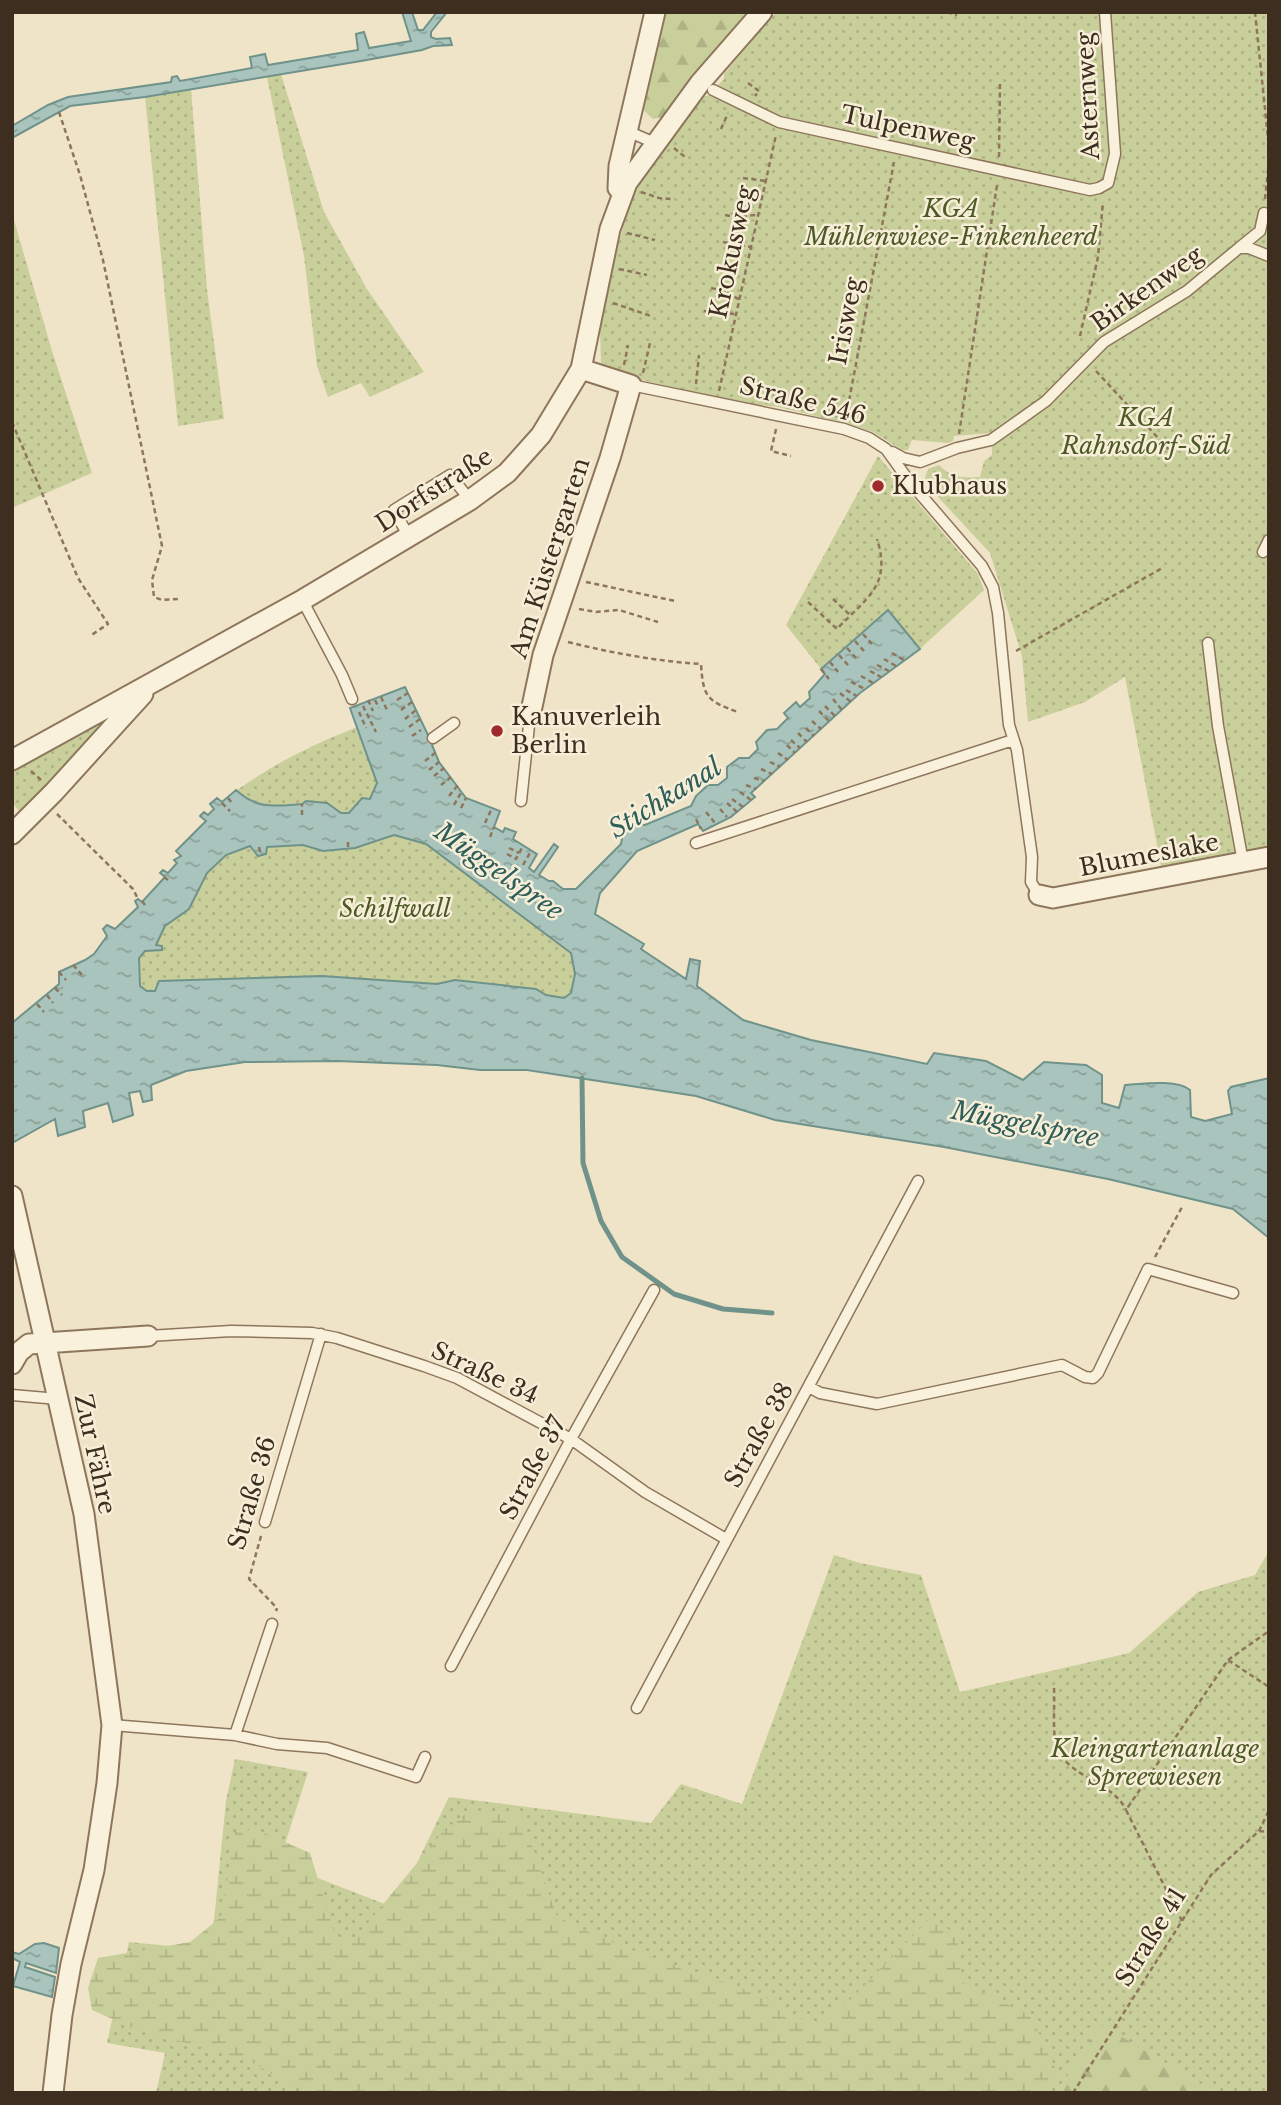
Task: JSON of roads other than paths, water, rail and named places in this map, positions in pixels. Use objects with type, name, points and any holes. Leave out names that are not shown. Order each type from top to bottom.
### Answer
[{"type":"street","name":"Dorfstraße","points":[[633,192],[618,188],[619,166],[655,12]]},
{"type":"street","name":"Dorfstraße","points":[[14,758],[304,599],[470,500],[507,473],[541,435],[581,369],[610,229],[700,83],[762,12]]},
{"type":"street","points":[[581,369],[633,375]]},
{"type":"street","name":"Am Küstergarten","points":[[530,716],[543,655],[610,458],[633,375]]},
{"type":"street","name":"Dorfstraße","points":[[12,834],[53,801],[155,681]]},
{"type":"street","name":"Blumeslake","points":[[1039,895],[1053,898],[1269,857]]},
{"type":"street","name":"Zur Fähre","points":[[12,1196],[84,1514],[112,1725],[107,1783],[94,1870],[66,1990],[53,2093]]},
{"type":"street","points":[[12,1364],[19,1352],[29,1344],[148,1336]]},
{"type":"lane","name":"Asternweg","points":[[1099,188],[1108,183],[1115,154],[1105,12]]},
{"type":"lane","name":"Tulpenweg","points":[[713,90],[779,122],[1090,190],[1099,188]]},
{"type":"lane","points":[[627,131],[663,145]]},
{"type":"lane","points":[[1239,248],[1260,231],[1264,213]]},
{"type":"lane","name":"Birkenweg","points":[[920,462],[957,448],[991,440],[1046,401],[1104,342],[1187,291],[1239,248],[1249,248],[1269,256]]},
{"type":"lane","name":"Straße 546","points":[[633,375],[844,429],[869,438],[886,449],[909,481],[982,566],[993,587],[1009,725],[1032,857],[1031,883],[1039,895]]},
{"type":"lane","points":[[886,449],[903,458],[920,462],[909,481]]},
{"type":"lane","points":[[409,537],[394,510],[450,475],[470,500]]},
{"type":"lane","points":[[1263,552],[1269,540]]},
{"type":"lane","points":[[304,599],[357,702]]},
{"type":"lane","points":[[1208,643],[1218,726],[1243,862]]},
{"type":"lane","name":"Am Küstergarten","points":[[521,801],[530,716]]},
{"type":"lane","points":[[433,738],[454,723]]},
{"type":"lane","points":[[696,844],[1013,740]]},
{"type":"lane","name":"Straße 38","points":[[637,1708],[918,1181]]},
{"type":"lane","points":[[809,1387],[820,1393],[877,1404],[1062,1365],[1084,1377],[1093,1378],[1098,1373],[1148,1269],[1233,1293]]},
{"type":"lane","name":"Straße 37","points":[[451,1666],[571,1439],[654,1290]]},
{"type":"lane","name":"Straße 34","points":[[148,1336],[249,1331],[321,1334],[457,1378],[571,1439],[645,1492],[726,1539]]},
{"type":"lane","name":"Straße 36","points":[[265,1522],[321,1334]]},
{"type":"lane","points":[[12,1395],[58,1399]]},
{"type":"lane","points":[[235,1735],[272,1624]]},
{"type":"lane","points":[[112,1725],[235,1735],[277,1744],[327,1748],[416,1777],[425,1757]]},
{"type":"water","points":[[402,12],[412,12],[418,30],[423,30],[437,12],[447,12],[431,32],[431,37],[450,38],[452,45],[433,46],[361,61],[145,97],[70,106],[12,138],[12,126],[68,97],[171,82],[172,77],[177,76],[180,81],[252,68],[250,57],[265,54],[268,65],[358,50],[356,34],[364,32],[369,48],[411,41]]},
{"type":"water","name":"Müggelspree","points":[[888,610],[920,649],[860,693],[751,793],[755,797],[731,817],[703,831],[698,824],[637,851],[600,893],[595,914],[644,944],[641,949],[686,979],[690,959],[700,961],[697,986],[743,1020],[811,1040],[927,1064],[934,1053],[986,1061],[1023,1080],[1044,1062],[1086,1065],[1102,1075],[1102,1103],[1119,1108],[1125,1085],[1177,1084],[1190,1090],[1191,1117],[1205,1121],[1232,1114],[1228,1091],[1231,1087],[1269,1078],[1269,1238],[1233,1209],[1108,1179],[944,1147],[775,1120],[696,1096],[527,1070],[480,1070],[437,1065],[337,1061],[245,1062],[186,1071],[151,1085],[152,1100],[143,1102],[140,1091],[129,1093],[133,1115],[113,1122],[108,1103],[83,1111],[85,1127],[58,1136],[55,1119],[12,1143],[12,1023],[59,984],[59,972],[94,954],[107,936],[103,929],[107,925],[115,929],[138,907],[135,901],[138,899],[142,902],[165,877],[160,873],[163,870],[168,873],[177,863],[174,860],[181,856],[176,851],[206,821],[200,816],[204,812],[208,815],[214,809],[210,804],[217,798],[222,802],[236,790],[259,804],[302,804],[306,801],[327,803],[341,813],[349,813],[362,798],[370,799],[377,783],[350,708],[405,687],[428,735],[431,734],[439,762],[466,798],[500,811],[494,827],[503,832],[505,828],[516,832],[513,839],[537,854],[529,868],[534,872],[554,844],[558,847],[539,875],[563,889],[576,889],[621,844],[623,833],[634,824],[645,825],[691,806],[696,796],[708,785],[718,785],[727,778],[727,767],[739,758],[749,758],[758,749],[756,742],[767,730],[777,729],[788,718],[784,713],[796,702],[800,707],[810,698],[809,692],[825,674],[821,669]],"holes":[[[394,835],[426,844],[571,953],[575,974],[571,993],[564,998],[546,995],[536,989],[455,980],[437,984],[322,976],[159,981],[155,991],[147,991],[140,986],[139,958],[145,951],[162,950],[162,946],[156,945],[165,926],[189,909],[207,873],[226,855],[250,846],[258,856],[266,854],[267,847],[303,845],[323,851],[355,848]]]},
{"type":"water","points":[[44,1943],[59,1948],[56,1973],[26,1963],[25,1967],[55,1977],[52,1997],[13,1986],[20,1962],[12,1958],[12,1952],[19,1954],[35,1944]]},
{"type":"waterway","points":[[582,1078],[583,1163],[601,1221],[622,1257],[674,1294],[723,1309],[772,1313]]},
{"type":"place","name":"Klubhaus","points":[[878,486]]},
{"type":"place","name":"Kanuverleih Berlin","points":[[497,731]]},
{"type":"park label","name":"KGA Mühlenwiese-Finkenheerd","points":[[951,223]]},
{"type":"park label","name":"KGA Rahnsdorf-Süd","points":[[1146,432]]},
{"type":"park label","name":"Schilfwall","points":[[395,909]]},
{"type":"park label","name":"Kleingartenanlage Spreewiesen","points":[[1155,1763]]},
{"type":"water label","name":"Stichkanal","points":[[665,798]]}]
